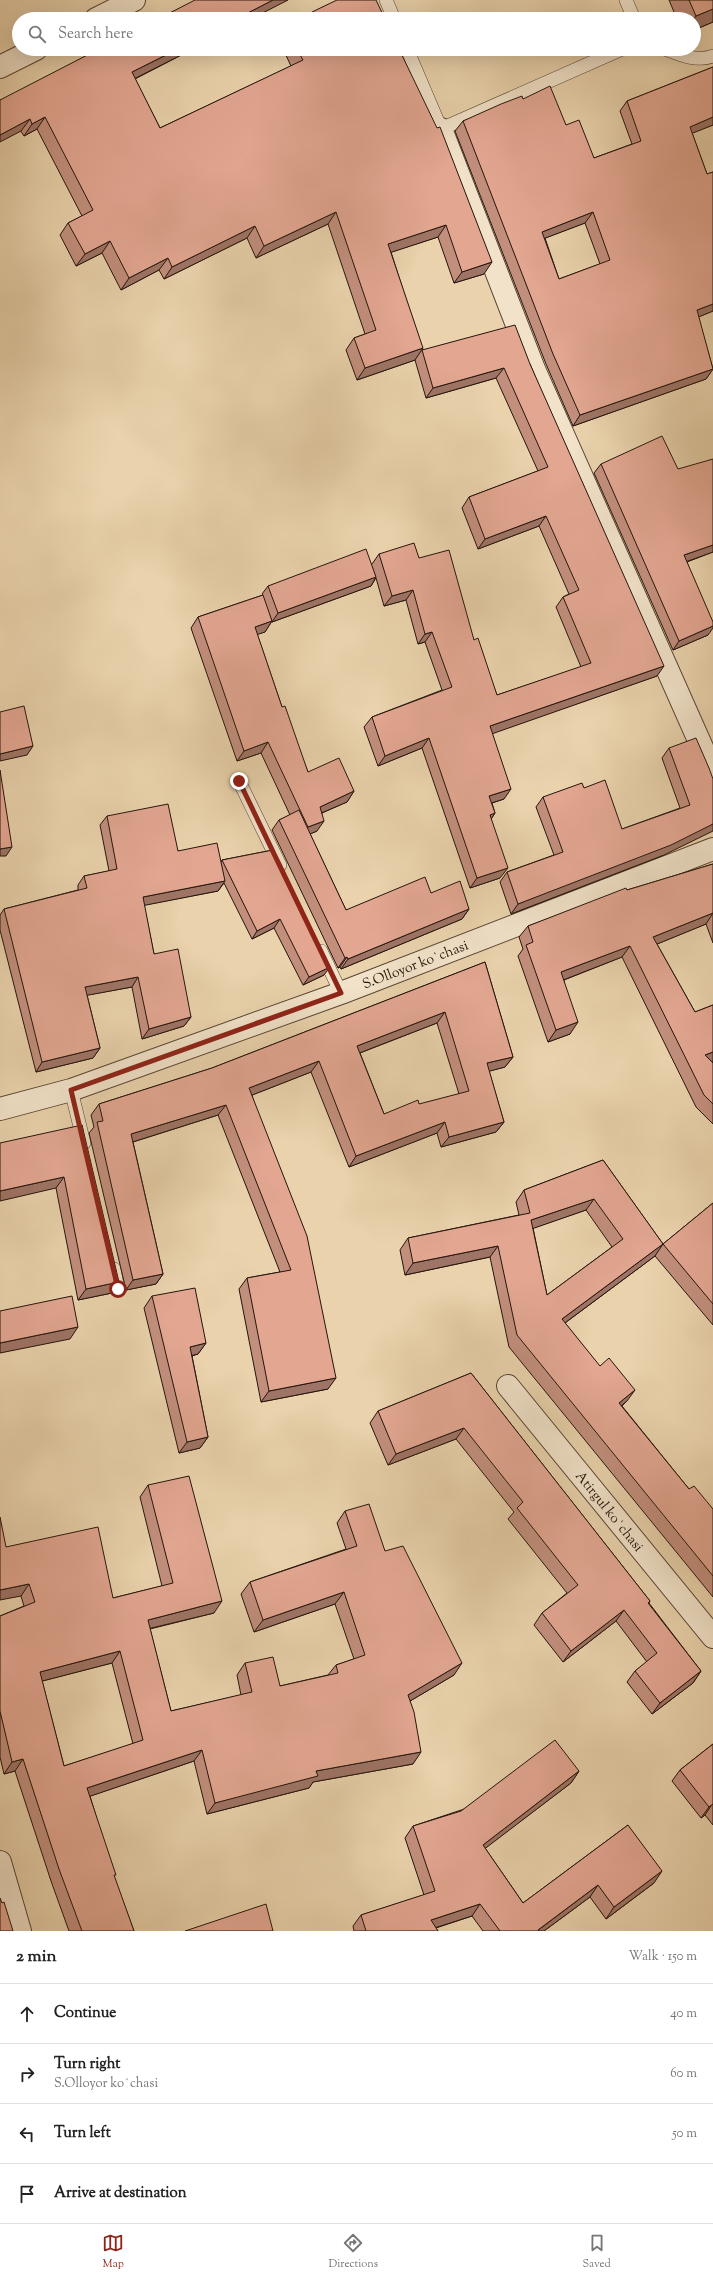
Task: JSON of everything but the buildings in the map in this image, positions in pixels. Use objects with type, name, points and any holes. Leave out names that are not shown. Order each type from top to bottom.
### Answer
[{"type":"street","points":[[110,12],[134,0]]},
{"type":"street","points":[[0,67],[22,56]]},
{"type":"street","points":[[442,129],[534,369],[713,772]]},
{"type":"street","name":"S.Olloyor koʻchasi","points":[[0,1109],[71,1090],[341,993],[713,849]]},
{"type":"street","name":"Atirgul koʻchasi","points":[[508,1386],[713,1637]]},
{"type":"street","points":[[0,1862],[4,1890],[20,1931]]},
{"type":"lane","points":[[626,0],[631,12]]},
{"type":"lane","points":[[390,1],[392,12]]},
{"type":"lane","points":[[410,56],[442,129],[606,56]]},
{"type":"lane","points":[[682,56],[705,59],[713,56]]},
{"type":"lane","points":[[239,781],[287,880]]},
{"type":"lane","points":[[314,936],[341,993]]},
{"type":"lane","points":[[71,1090],[88,1159]]},
{"type":"lane","points":[[111,1258],[118,1289]]},
{"type":"route","points":[[118,1289],[71,1090],[341,993],[239,781]]}]
